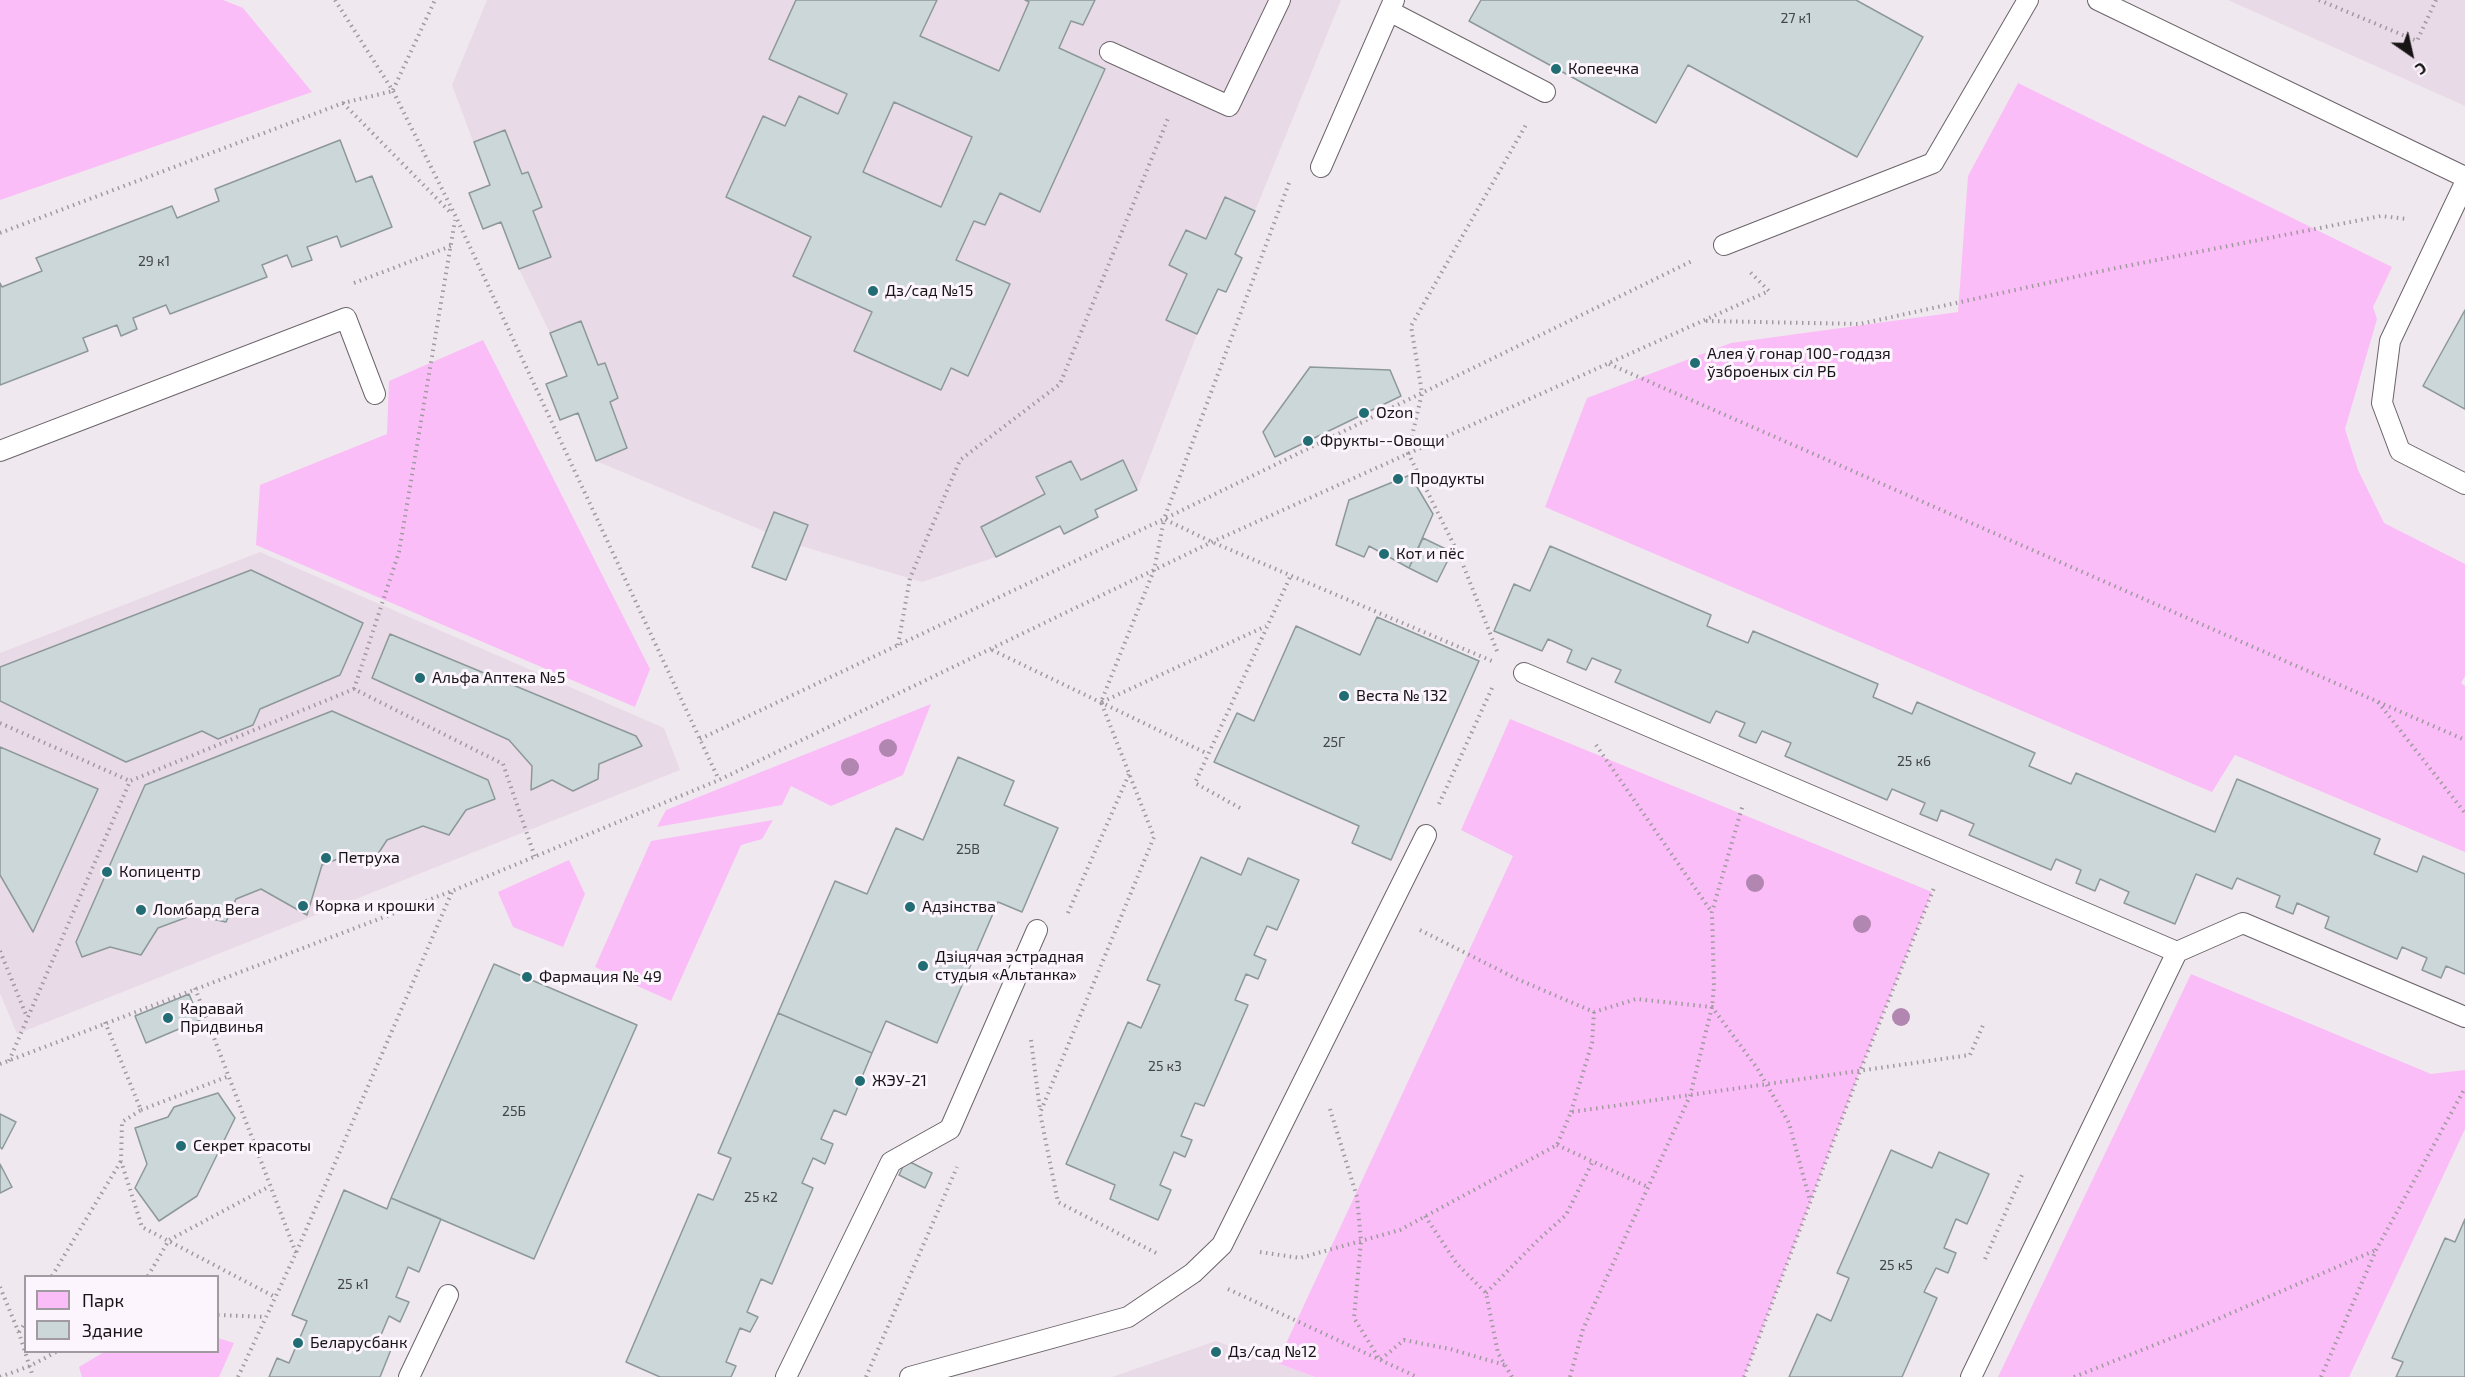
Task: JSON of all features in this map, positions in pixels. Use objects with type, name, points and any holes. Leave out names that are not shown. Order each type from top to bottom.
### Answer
[{"type":"lane","points":[[1110,52],[1229,106],[1280,0]]},
{"type":"lane","points":[[1724,245],[1933,164],[2028,0]]},
{"type":"lane","points":[[2098,0],[2465,177]]},
{"type":"lane","points":[[1321,167],[1392,5],[1545,92]]},
{"type":"lane","points":[[2465,183],[2390,341],[2382,403],[2400,451],[2465,483]]},
{"type":"lane","points":[[0,451],[346,318],[375,394]]},
{"type":"lane","points":[[1524,673],[2177,952]]},
{"type":"lane","points":[[910,1377],[1128,1317],[1193,1273],[1222,1245],[1425,835]]},
{"type":"lane","points":[[1971,1377],[2177,952],[2243,923],[2465,1017]]},
{"type":"lane","points":[[786,1377],[891,1162],[950,1129],[1037,930]]},
{"type":"lane","points":[[409,1377],[448,1295]]},
{"type":"path","points":[[335,0],[393,91],[456,217],[719,780]]},
{"type":"path","points":[[393,91],[435,0]]},
{"type":"path","points":[[2319,0],[2417,40],[2436,0]]},
{"type":"path","points":[[897,646],[910,578],[960,460],[1059,384],[1182,85]]},
{"type":"path","points":[[0,233],[343,103],[393,91]]},
{"type":"path","points":[[1425,835],[1503,666],[1460,557],[1408,453],[1422,393],[1411,326],[1545,92]]},
{"type":"path","points":[[343,103],[456,217]]},
{"type":"path","points":[[1290,179],[1164,519],[1154,570],[1101,702],[1154,837],[1040,1113],[1058,1202],[1193,1273],[1417,1377]]},
{"type":"path","points":[[1702,321],[1860,324],[2111,269],[2381,216],[2446,225]]},
{"type":"path","points":[[354,689],[399,552],[456,217]]},
{"type":"path","points":[[0,1064],[452,891],[719,780],[1212,542],[1769,291],[1724,245],[1164,519],[700,739]]},
{"type":"path","points":[[1608,363],[2465,740]]},
{"type":"path","points":[[1164,519],[1212,542],[1524,673]]},
{"type":"path","points":[[1240,808],[1195,783],[1291,575]]},
{"type":"path","points":[[1101,702],[1267,625]]},
{"type":"path","points":[[991,650],[1208,754]]},
{"type":"path","points":[[9,1061],[130,781],[354,689],[503,764],[535,857]]},
{"type":"path","points":[[2378,702],[2465,813]]},
{"type":"path","points":[[0,723],[130,781]]},
{"type":"path","points":[[1590,736],[1712,912]]},
{"type":"path","points":[[1570,1377],[1583,1329],[1690,1096],[1712,1007],[1714,986],[1712,912],[1753,771]]},
{"type":"path","points":[[1744,1377],[1860,1071],[1948,854]]},
{"type":"path","points":[[238,1377],[296,1253],[452,891]]},
{"type":"path","points":[[1387,913],[1517,980],[1594,1012],[1636,999],[1712,1007],[1767,1085],[1789,1123],[1810,1201]]},
{"type":"path","points":[[0,951],[27,1018]]},
{"type":"path","points":[[195,988],[296,1253]]},
{"type":"path","points":[[1222,1245],[1300,1258],[1400,1230],[1557,1145],[1571,1112],[1592,1043],[1594,1012]]},
{"type":"path","points":[[105,1022],[141,1110]]},
{"type":"path","points":[[1571,1112],[1970,1055],[1983,1023]]},
{"type":"path","points":[[1314,1058],[1357,1197],[1361,1241],[1354,1318],[1380,1360]]},
{"type":"path","points":[[229,1076],[141,1110],[122,1122],[121,1161],[142,1227],[275,1298]]},
{"type":"path","points":[[2321,1377],[2376,1250],[2465,1088]]},
{"type":"path","points":[[1557,1145],[1648,1187]]},
{"type":"path","points":[[866,1377],[960,1159]]},
{"type":"path","points":[[53,1275],[121,1161]]},
{"type":"path","points":[[1486,1293],[1566,1215],[1593,1161]]},
{"type":"path","points":[[149,1275],[169,1240],[270,1186]]},
{"type":"path","points":[[1425,1216],[1457,1264],[1486,1293],[1498,1353],[1512,1377]]},
{"type":"path","points":[[2074,1377],[2197,1328],[2376,1250]]},
{"type":"path","points":[[0,1287],[24,1348]]},
{"type":"path","points":[[219,1315],[265,1317]]},
{"type":"path","points":[[19,1333],[24,1325]]},
{"type":"path","points":[[1380,1360],[1404,1340],[1450,1349],[1505,1365]]},
{"type":"path","points":[[26,1353],[33,1377]]},
{"type":"path","points":[[0,1377],[30,1366],[55,1353]]},
{"type":"shaded area","name":"Дз/сад №15","points":[[487,0],[1341,0],[1236,254],[1242,258],[1226,292],[1218,289],[1197,334],[1137,490],[1095,510],[1098,517],[1064,534],[1059,526],[996,557],[922,582],[801,546],[786,580],[752,567],[766,532],[596,461],[578,413],[560,420],[546,384],[566,375],[550,333],[519,269],[501,222],[483,229],[469,193],[489,184],[452,85]]},
{"type":"shaded area","points":[[2228,0],[2465,0],[2465,106]]},
{"type":"shaded area","points":[[260,552],[664,728],[680,770],[17,1034],[0,993],[0,653]]},
{"type":"shaded area","name":"Дз/сад №12","points":[[1216,1341],[1315,1377],[1112,1377]]},
{"type":"green space","points":[[0,0],[223,0],[243,8],[312,92],[0,200]]},
{"type":"green space","points":[[2018,83],[2392,267],[2373,307],[2377,319],[2345,429],[2358,470],[2384,523],[2465,564],[2465,676],[2461,683],[2465,686],[2465,852],[2235,755],[2212,792],[1545,507],[1587,398],[1731,343],[1958,312],[1968,176]]},
{"type":"green space","points":[[483,340],[650,669],[635,707],[256,545],[260,485],[387,434],[389,381]]},
{"type":"green space","points":[[931,704],[903,775],[831,806],[791,786],[782,805],[657,827],[666,810]]},
{"type":"green space","points":[[1510,719],[1932,892],[1860,1071],[1744,1377],[1315,1377],[1277,1363],[1513,856],[1461,830]]},
{"type":"green space","points":[[773,820],[762,839],[741,845],[671,1001],[595,967],[651,841]]},
{"type":"green space","points":[[569,860],[585,894],[563,947],[513,927],[498,892]]},
{"type":"green space","points":[[2191,974],[2431,1074],[2465,1070],[2465,1129],[2349,1377],[1998,1377]]},
{"type":"green space","points":[[219,1338],[234,1343],[219,1377],[82,1377],[79,1367],[102,1353],[219,1353]]},
{"type":"building","points":[[796,0],[937,0],[920,36],[999,71],[1029,2],[1025,0],[1095,0],[1083,25],[1071,21],[1059,48],[1105,69],[1040,212],[1000,193],[985,225],[974,221],[956,260],[1010,284],[968,376],[951,368],[941,390],[854,351],[872,312],[793,276],[811,237],[726,197],[763,116],[785,126],[799,96],[838,114],[847,94],[769,59]],"holes":[[[894,102],[972,137],[941,207],[863,172]]]},
{"type":"building","points":[[1481,0],[1856,0],[1923,37],[1857,157],[1688,65],[1656,123],[1469,21]]},
{"type":"building","points":[[505,130],[522,174],[528,172],[542,207],[533,211],[551,257],[519,269],[501,222],[483,229],[469,193],[490,185],[474,142]]},
{"type":"building","points":[[340,140],[356,182],[372,176],[392,227],[341,247],[337,236],[307,247],[312,260],[292,267],[287,255],[262,265],[267,277],[170,314],[166,305],[133,318],[137,329],[121,336],[117,325],[83,338],[88,351],[0,385],[0,283],[2,287],[42,271],[36,258],[172,206],[177,218],[219,201],[215,189]]},
{"type":"building","points":[[1225,197],[1255,211],[1235,254],[1242,258],[1226,292],[1218,289],[1197,334],[1166,320],[1187,274],[1169,265],[1186,230],[1206,239]]},
{"type":"building","points":[[2465,310],[2465,409],[2423,386]]},
{"type":"building","points":[[581,321],[598,365],[605,363],[618,398],[610,402],[627,448],[596,461],[578,413],[560,420],[546,384],[567,376],[550,333]]},
{"type":"building","points":[[1310,367],[1390,370],[1401,396],[1275,457],[1263,432]]},
{"type":"building","points":[[1123,460],[1137,490],[1095,510],[1098,517],[1064,534],[1060,526],[996,557],[981,527],[1045,494],[1036,477],[1071,461],[1081,480]]},
{"type":"building","points":[[1410,475],[1433,514],[1409,568],[1369,546],[1364,557],[1336,545],[1349,500]]},
{"type":"building","points":[[774,512],[808,525],[786,580],[752,567]]},
{"type":"building","points":[[1423,538],[1452,552],[1437,582],[1409,568]]},
{"type":"building","points":[[1550,546],[1711,615],[1707,626],[1748,643],[1753,631],[1878,684],[1873,697],[1912,714],[1917,702],[2035,753],[2029,766],[2071,784],[2076,773],[2215,832],[2237,779],[2380,839],[2374,854],[2417,872],[2423,856],[2465,874],[2465,974],[2446,966],[2441,978],[2422,970],[2427,958],[2402,947],[2397,959],[2325,928],[2329,917],[2297,903],[2293,914],[2276,907],[2280,896],[2237,878],[2232,889],[2196,874],[2175,924],[2124,903],[2129,892],[2100,879],[2095,891],[2076,883],[2081,870],[2056,859],[2051,870],[1969,835],[1974,824],[1941,810],[1937,821],[1920,814],[1925,803],[1892,789],[1887,800],[1785,756],[1791,743],[1762,731],[1756,743],[1739,736],[1745,723],[1716,711],[1710,723],[1615,682],[1621,670],[1592,658],[1586,670],[1567,662],[1572,650],[1548,639],[1542,651],[1494,631],[1514,584],[1530,591]]},
{"type":"building","points":[[251,570],[363,623],[340,675],[260,709],[253,725],[218,739],[202,731],[126,762],[0,701],[0,667]]},
{"type":"building","points":[[1377,617],[1479,661],[1391,860],[1352,843],[1359,826],[1214,762],[1237,713],[1254,721],[1296,626],[1360,655]]},
{"type":"building","points":[[390,634],[636,736],[642,746],[599,764],[598,779],[573,791],[552,780],[531,790],[532,766],[509,740],[372,678]]},
{"type":"building","points":[[332,711],[488,780],[495,799],[466,810],[449,835],[423,826],[387,840],[370,866],[343,857],[322,865],[307,915],[261,889],[236,899],[226,922],[193,915],[158,928],[141,955],[110,947],[82,957],[76,942],[145,785]]},
{"type":"building","points":[[0,747],[98,789],[33,932],[0,875]]},
{"type":"building","name":"Адзінства","points":[[958,757],[1014,781],[1004,805],[1058,828],[1022,912],[998,902],[937,1043],[886,1021],[872,1053],[778,1013],[835,881],[867,894],[896,828],[923,840]]},
{"type":"building","points":[[1201,857],[1241,875],[1248,858],[1299,880],[1277,930],[1267,926],[1254,955],[1266,960],[1258,979],[1246,974],[1235,1000],[1248,1005],[1204,1106],[1195,1103],[1181,1136],[1192,1140],[1185,1157],[1174,1152],[1160,1185],[1171,1190],[1158,1220],[1110,1199],[1115,1185],[1066,1164],[1128,1022],[1141,1028],[1160,985],[1147,980]]},
{"type":"building","points":[[494,964],[637,1025],[534,1259],[391,1198]]},
{"type":"building","name":"Каравай Придвинья","points":[[189,994],[200,1020],[146,1043],[135,1016]]},
{"type":"building","points":[[778,1013],[872,1053],[846,1115],[834,1110],[821,1139],[833,1144],[825,1164],[813,1158],[802,1183],[813,1188],[772,1284],[761,1279],[747,1312],[758,1317],[750,1332],[740,1328],[726,1362],[736,1366],[731,1377],[660,1377],[626,1362],[698,1194],[713,1200],[731,1158],[718,1153]]},
{"type":"building","name":"Секрет красоты","points":[[218,1093],[235,1118],[197,1196],[159,1221],[135,1188],[147,1164],[135,1128],[168,1117],[174,1107]]},
{"type":"building","points":[[0,1114],[16,1122],[2,1149],[0,1147]]},
{"type":"building","points":[[1891,1150],[1932,1168],[1939,1152],[1989,1174],[1967,1224],[1956,1219],[1944,1248],[1956,1253],[1948,1273],[1936,1268],[1924,1292],[1937,1298],[1902,1377],[1789,1377],[1817,1314],[1831,1321],[1849,1278],[1837,1273]]},
{"type":"building","points":[[906,1160],[932,1173],[925,1188],[899,1175]]},
{"type":"building","points":[[0,1164],[12,1187],[0,1193]]},
{"type":"building","points":[[344,1190],[387,1209],[391,1198],[441,1219],[419,1272],[408,1267],[396,1297],[409,1302],[400,1322],[389,1316],[378,1342],[392,1347],[380,1377],[269,1377],[277,1358],[289,1363],[307,1321],[292,1315]]},
{"type":"building","points":[[2465,1219],[2465,1377],[2396,1377],[2403,1362],[2392,1358],[2445,1238],[2455,1242]]},
{"type":"place","name":"Копеечка","points":[[1556,69]]},
{"type":"place","name":"Дз/сад №15","points":[[873,291]]},
{"type":"place","name":"Алея ў гонар 100-годдзя ўзброеных сіл РБ","points":[[1695,363]]},
{"type":"place","name":"Ozon","points":[[1364,413]]},
{"type":"place","name":"Фрукты--Овощи","points":[[1308,441]]},
{"type":"place","name":"Продукты","points":[[1398,479]]},
{"type":"place","name":"Кот и пёс","points":[[1384,554]]},
{"type":"place","name":"Альфа Аптека №5","points":[[420,678]]},
{"type":"place","name":"Веста № 132","points":[[1344,696]]},
{"type":"place","name":"Петруха","points":[[326,858]]},
{"type":"place","name":"Копицентр","points":[[107,872]]},
{"type":"place","name":"Корка и крошки","points":[[303,906]]},
{"type":"place","name":"Адзінства","points":[[910,907]]},
{"type":"place","name":"Ломбард Вега","points":[[141,910]]},
{"type":"place","name":"Дзіцячая эстрадная студыя «Альтанка»","points":[[923,966]]},
{"type":"place","name":"Фармация № 49","points":[[527,977]]},
{"type":"place","name":"Каравай Придвинья","points":[[168,1018]]},
{"type":"place","name":"ЖЭУ-21","points":[[860,1081]]},
{"type":"place","name":"Секрет красоты","points":[[181,1146]]},
{"type":"place","name":"Беларусбанк","points":[[298,1343]]},
{"type":"place","name":"Дз/сад №12","points":[[1216,1352]]}]
